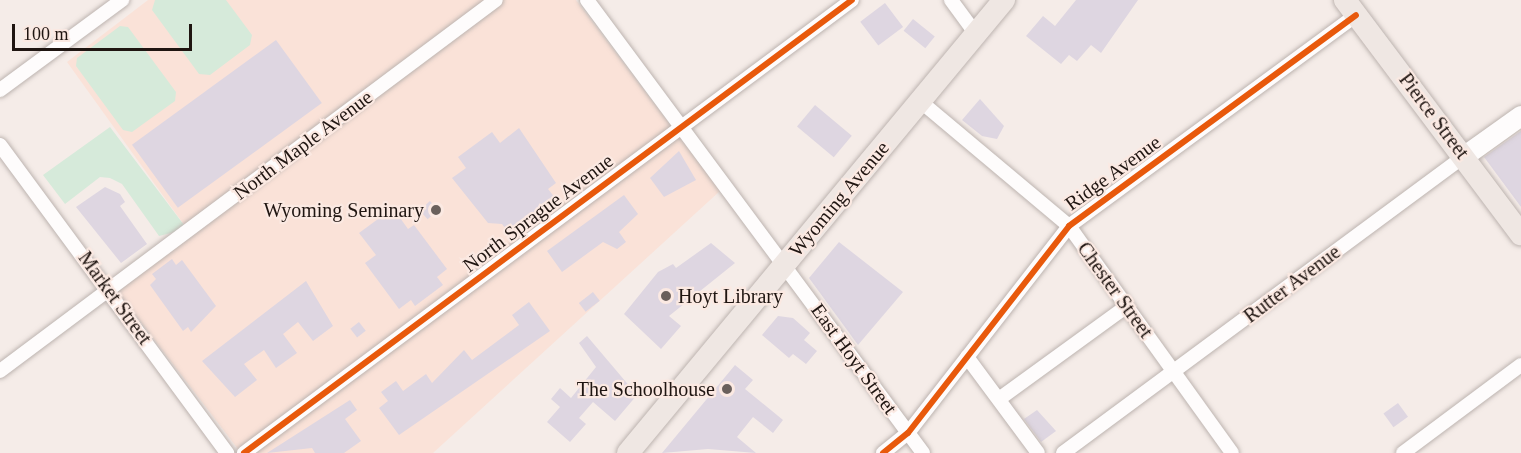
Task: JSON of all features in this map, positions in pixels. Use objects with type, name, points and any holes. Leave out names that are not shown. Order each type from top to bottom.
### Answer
[{"type":"main road","name":"Wyoming Avenue","points":[[628,453],[1004,0]]},
{"type":"main road","name":"Pierce Street","points":[[1351,8],[1465,156],[1521,234]]},
{"type":"main road","name":"Rutter Avenue","points":[[1465,156],[1521,116]]},
{"type":"street","points":[[0,90],[122,0]]},
{"type":"street","name":"North Maple Avenue","points":[[0,371],[495,0]]},
{"type":"street","name":"East Hoyt Street","points":[[587,0],[682,125],[923,453]]},
{"type":"street","name":"North Sprague Avenue","points":[[244,453],[852,0]]},
{"type":"street","points":[[951,0],[976,34]]},
{"type":"street","name":"Ridge Avenue","points":[[883,453],[908,433],[1069,226],[1351,8]]},
{"type":"street","name":"Chester Street","points":[[920,101],[1069,226],[1232,453]]},
{"type":"street","name":"Market Street","points":[[0,145],[110,290],[227,453]]},
{"type":"street","name":"Rutter Avenue","points":[[1063,453],[1465,156]]},
{"type":"street","points":[[999,399],[1127,306]]},
{"type":"street","points":[[967,357],[1038,453]]},
{"type":"street","points":[[1403,453],[1521,365]]},
{"type":"shaded area","name":"Wyoming Seminary","points":[[148,0],[576,0],[720,191],[433,453],[241,453],[110,282],[187,229],[67,62]]},
{"type":"green space","points":[[155,0],[226,0],[252,35],[250,45],[210,75],[199,74],[152,10]]},
{"type":"green space","points":[[120,26],[128,27],[176,92],[175,101],[132,132],[123,130],[76,66],[77,58]]},
{"type":"green space","points":[[110,127],[187,229],[159,236],[122,184],[110,178],[100,177],[65,204],[43,175]]},
{"type":"building","points":[[1076,0],[1138,0],[1101,53],[1091,45],[1077,61],[1069,55],[1061,64],[1026,36],[1043,16],[1055,26]]},
{"type":"building","points":[[885,3],[903,27],[878,46],[860,22]]},
{"type":"building","points":[[913,19],[935,37],[925,48],[904,31]]},
{"type":"building","points":[[276,40],[322,103],[178,208],[132,145]]},
{"type":"building","points":[[980,99],[1004,126],[997,139],[982,136],[962,120]]},
{"type":"building","points":[[815,105],[852,136],[834,157],[797,126]]},
{"type":"building","points":[[519,128],[556,183],[548,189],[556,199],[509,233],[502,224],[488,223],[452,178],[466,168],[458,157],[492,132],[500,143]]},
{"type":"building","points":[[1521,131],[1521,207],[1484,157]]},
{"type":"building","points":[[679,151],[696,180],[664,197],[650,178]]},
{"type":"building","points":[[105,187],[120,194],[125,202],[120,206],[147,244],[121,263],[76,207]]},
{"type":"building","points":[[624,195],[638,214],[619,232],[626,242],[617,249],[603,242],[562,272],[547,251]]},
{"type":"building","points":[[430,201],[438,210],[428,219],[420,210]]},
{"type":"building","points":[[393,208],[408,229],[414,225],[447,269],[437,277],[443,285],[415,306],[411,300],[399,309],[365,263],[376,255],[359,233]]},
{"type":"building","points":[[839,242],[903,292],[858,345],[809,278]]},
{"type":"building","name":"Hoyt Library","points":[[711,243],[735,263],[669,316],[681,326],[661,349],[624,314],[658,272],[673,264],[676,268]]},
{"type":"building","points":[[172,259],[176,265],[182,260],[216,306],[191,332],[188,327],[183,331],[150,285],[156,279],[152,274]]},
{"type":"building","points":[[306,281],[333,326],[313,341],[298,322],[283,334],[297,353],[276,368],[264,350],[244,364],[257,380],[235,397],[202,361]]},
{"type":"building","points":[[593,292],[600,301],[586,312],[579,303]]},
{"type":"building","points":[[529,302],[550,331],[399,435],[379,408],[388,401],[381,392],[396,381],[403,391],[426,374],[432,383],[464,350],[472,360],[519,325],[512,315]]},
{"type":"building","points":[[778,316],[793,318],[810,333],[804,340],[817,351],[806,364],[793,354],[789,358],[762,335]]},
{"type":"building","points":[[359,322],[366,331],[357,337],[350,329]]},
{"type":"building","points":[[587,336],[637,395],[615,421],[593,402],[579,418],[586,424],[570,442],[547,422],[560,407],[551,399],[560,388],[571,398],[596,367],[579,343]]},
{"type":"building","points":[[735,365],[753,380],[745,389],[783,420],[773,433],[753,417],[737,437],[756,453],[708,449],[662,453]]},
{"type":"building","points":[[350,400],[357,410],[345,419],[361,441],[344,453],[315,453],[312,448],[267,453]]},
{"type":"building","points":[[1398,403],[1408,417],[1393,427],[1383,414]]},
{"type":"building","points":[[1037,410],[1056,431],[1041,442],[1024,419]]},
{"type":"cycle path","points":[[244,453],[852,0]]},
{"type":"cycle path","points":[[883,453],[908,433],[1069,226],[1356,15]]},
{"type":"place","name":"Wyoming Seminary","points":[[436,210]]},
{"type":"place","name":"Hoyt Library","points":[[666,296]]},
{"type":"place","name":"The Schoolhouse","points":[[727,389]]}]
